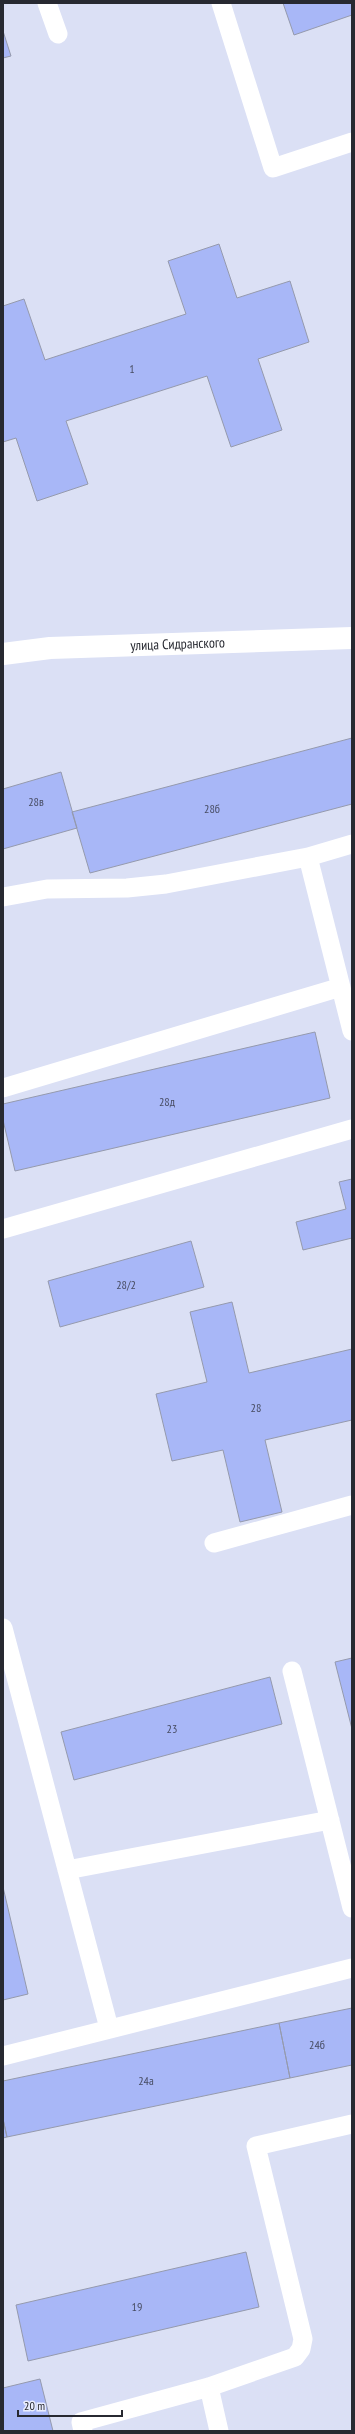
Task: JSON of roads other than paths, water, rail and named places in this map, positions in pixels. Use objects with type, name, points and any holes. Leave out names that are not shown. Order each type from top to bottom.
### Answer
[{"type":"street","name":"улица Сидранского","points":[[3,654],[50,648],[352,638]]},
{"type":"lane","points":[[47,3],[58,34]]},
{"type":"lane","points":[[221,3],[274,168],[352,142]]},
{"type":"lane","points":[[3,897],[47,889],[127,888],[166,884],[308,857],[352,844]]},
{"type":"lane","points":[[308,857],[352,1031]]},
{"type":"lane","points":[[3,1088],[341,987]]},
{"type":"lane","points":[[3,1228],[352,1129]]},
{"type":"lane","points":[[214,1543],[352,1506]]},
{"type":"lane","points":[[3,1628],[109,2028]]},
{"type":"lane","points":[[292,1671],[352,1908]]},
{"type":"lane","points":[[68,1870],[330,1820]]},
{"type":"lane","points":[[3,2056],[109,2028],[352,1968]]},
{"type":"lane","points":[[83,2431],[81,2422],[209,2387],[296,2357],[301,2349],[303,2339],[256,2146],[352,2124]]},
{"type":"lane","points":[[209,2387],[219,2431]]}]
